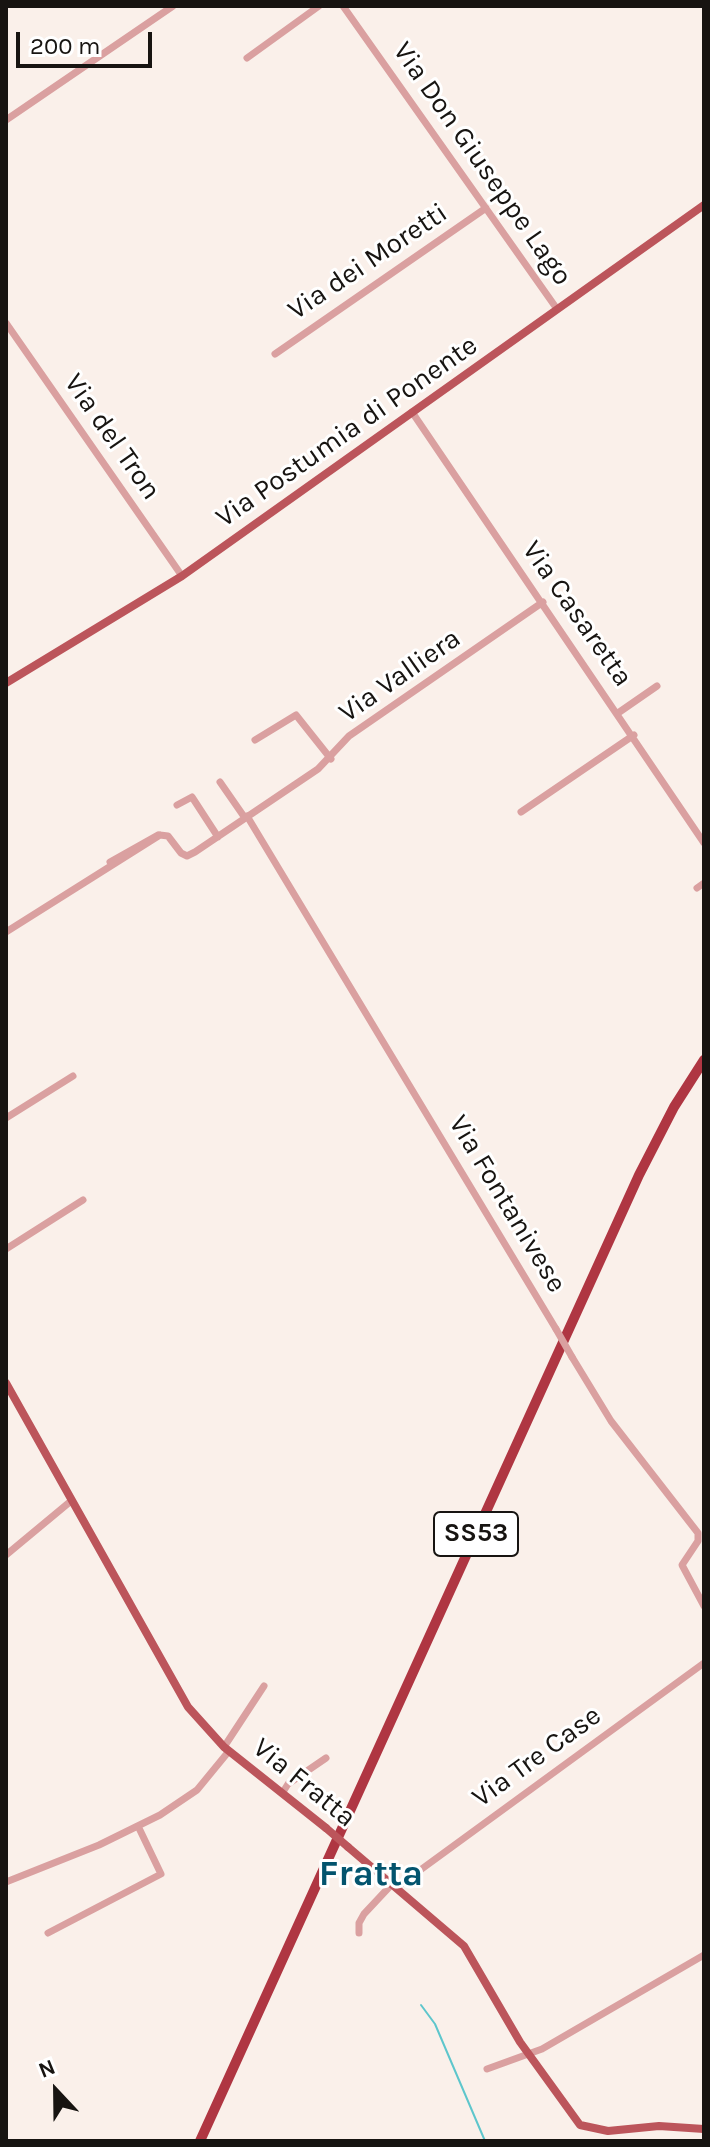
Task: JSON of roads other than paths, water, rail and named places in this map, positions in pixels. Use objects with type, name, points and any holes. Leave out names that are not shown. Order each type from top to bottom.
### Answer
[{"type":"highway","name":"SS53","points":[[200,2141],[639,1175],[674,1107],[704,1060]]},
{"type":"main road","name":"Via Postumia di Ponente","points":[[6,683],[182,576],[704,205]]},
{"type":"main road","name":"Via Fratta","points":[[6,1383],[188,1707],[227,1749],[395,1885],[464,1946],[528,2054],[575,2120],[591,2130],[659,2126],[704,2129]]},
{"type":"street","points":[[6,120],[173,6]]},
{"type":"street","points":[[247,58],[319,6]]},
{"type":"street","name":"Via Don Giuseppe Lago","points":[[343,6],[557,309]]},
{"type":"street","name":"Via dei Moretti","points":[[275,354],[486,208]]},
{"type":"street","name":"Via del Tron","points":[[6,323],[182,576]]},
{"type":"street","name":"Via Casaretta","points":[[412,412],[634,735],[704,843]]},
{"type":"street","name":"Via Valliera","points":[[6,930],[160,835],[168,836],[187,856],[331,759],[349,736],[543,602]]},
{"type":"street","points":[[618,713],[657,686]]},
{"type":"street","points":[[255,740],[296,715],[331,759]]},
{"type":"street","points":[[521,812],[634,735]]},
{"type":"street","name":"Via Fontanivese","points":[[220,782],[246,817],[611,1421],[698,1533],[698,1541],[682,1565],[704,1606]]},
{"type":"street","points":[[177,805],[192,797],[218,837]]},
{"type":"street","points":[[6,1118],[73,1076]]},
{"type":"street","points":[[6,1249],[83,1200]]},
{"type":"street","points":[[6,1555],[71,1501]]},
{"type":"street","name":"Via Tre Case","points":[[359,1933],[359,1923],[364,1914],[395,1885],[704,1663]]},
{"type":"street","points":[[6,1882],[49,1867],[138,1826],[197,1790],[227,1749],[264,1686]]},
{"type":"street","points":[[283,1792],[299,1775],[326,1758]]},
{"type":"street","points":[[48,1933],[161,1874],[138,1826]]},
{"type":"street","points":[[487,2069],[528,2054],[704,1955]]},
{"type":"waterway","points":[[421,2005],[435,2024],[485,2141]]},
{"type":"district","name":"Fratta","points":[[371,1875]]}]
